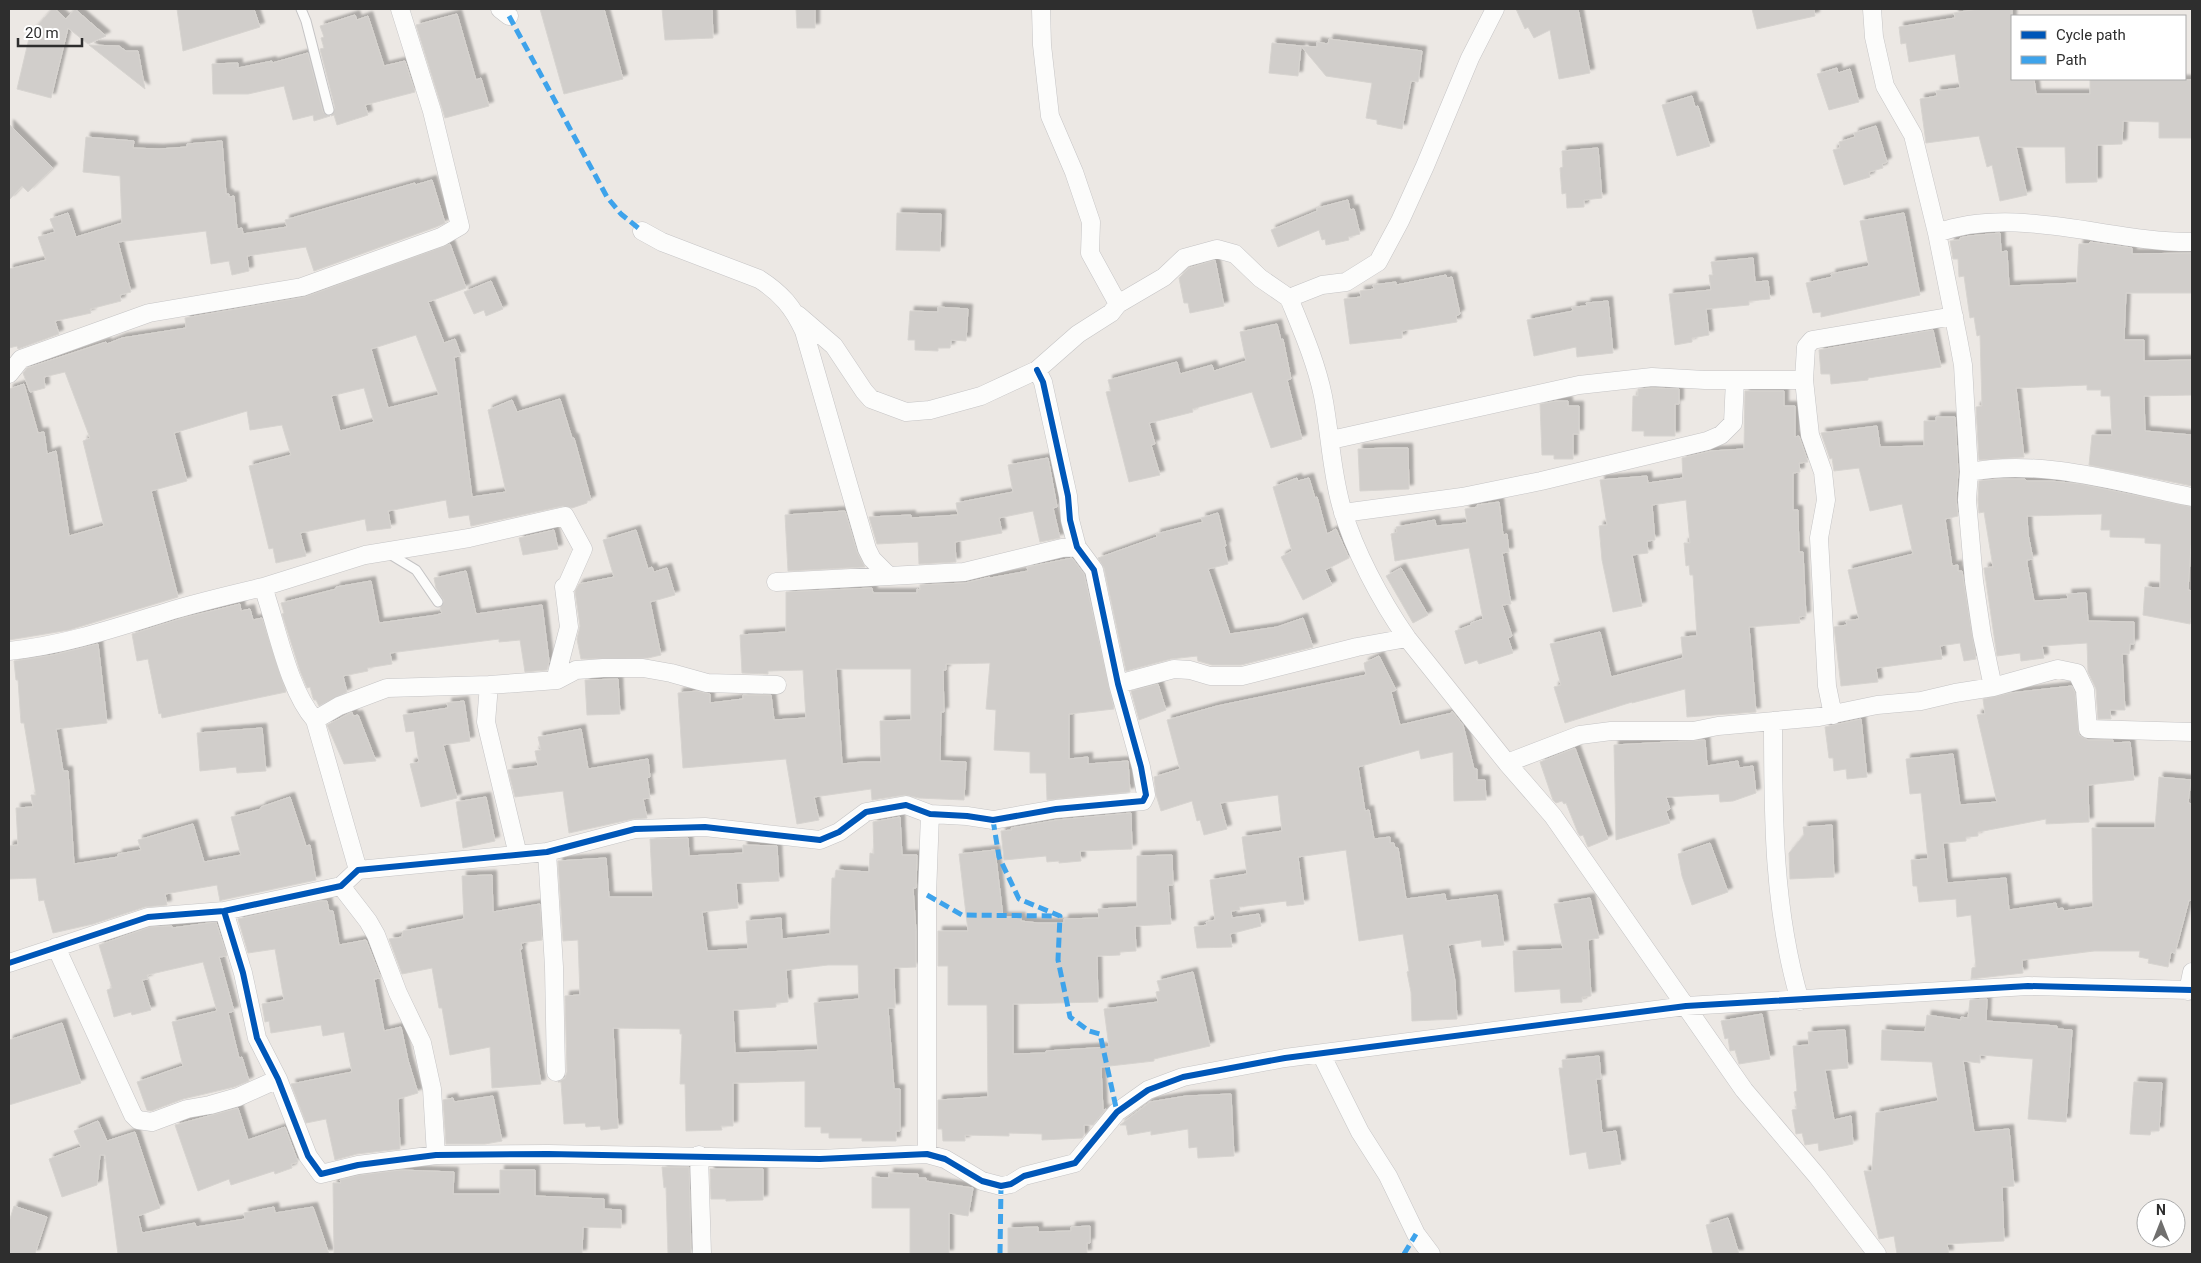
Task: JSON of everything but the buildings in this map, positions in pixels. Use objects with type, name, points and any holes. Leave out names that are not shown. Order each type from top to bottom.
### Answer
[{"type":"street","points":[[9,374],[21,359],[149,313],[302,287],[442,237],[460,226],[432,111],[400,9]]},
{"type":"street","points":[[1041,9],[1042,45],[1050,116],[1074,172],[1091,222],[1090,253],[1118,304]]},
{"type":"street","points":[[1289,298],[1322,286],[1346,282],[1378,262],[1404,213],[1470,58],[1495,9]]},
{"type":"street","points":[[1872,9],[1874,38],[1885,86],[1913,135],[1937,233],[1963,365],[1969,472],[1967,500],[1974,581],[1982,635],[1993,687]]},
{"type":"street","points":[[1937,233],[1956,226],[2003,223],[2043,225],[2159,242],[2192,242]]},
{"type":"street","points":[[642,231],[662,242],[759,279],[789,302],[804,331],[867,549],[872,559],[889,576]]},
{"type":"street","points":[[796,313],[834,346],[871,399],[906,412],[930,410],[981,396],[1037,370],[1078,334],[1111,313],[1118,304],[1164,277],[1184,258],[1217,249],[1235,254],[1260,278],[1289,298],[1304,336],[1322,393],[1331,440],[1332,464],[1343,513],[1366,567],[1394,619],[1506,763],[1553,816],[1744,1090],[1817,1176],[1876,1254]]},
{"type":"street","points":[[1833,715],[1827,686],[1819,538],[1826,500],[1823,472],[1810,436],[1804,380],[1806,347],[1812,340],[1954,316]]},
{"type":"street","points":[[9,963],[148,917],[224,911],[341,886],[358,870],[547,852],[635,828],[705,827],[820,840],[839,832],[866,812],[906,804],[930,814],[994,820],[1056,809],[1143,801],[1146,795],[1142,767],[1118,684],[1094,570],[1077,547],[1043,382],[1037,370]]},
{"type":"street","points":[[1331,440],[1579,385],[1652,377],[1804,380]]},
{"type":"street","points":[[1343,513],[1462,497],[1541,481],[1706,441],[1721,435],[1733,423],[1735,380]]},
{"type":"street","points":[[1969,472],[1988,468],[2055,470],[2192,497]]},
{"type":"street","points":[[9,651],[70,641],[122,627],[174,610],[263,587],[365,555],[469,538],[565,516],[584,549],[567,585],[564,587],[569,627],[557,672],[557,680]]},
{"type":"street","points":[[776,582],[964,572],[1062,548],[1077,547]]},
{"type":"street","points":[[263,587],[288,666],[306,709],[315,720],[358,870]]},
{"type":"street","points":[[1118,684],[1174,669],[1190,670],[1210,676],[1242,676],[1358,647],[1407,638]]},
{"type":"street","points":[[315,720],[339,706],[387,688],[489,685],[557,680],[576,670],[643,668],[671,673],[707,683],[777,685]]},
{"type":"street","points":[[1506,763],[1580,735],[1611,731],[1678,732],[1718,726],[1833,715],[1877,705],[1921,701],[1993,687],[2058,669],[2077,673],[2085,690],[2088,729],[2192,732]]},
{"type":"street","points":[[489,685],[486,722],[518,856]]},
{"type":"street","points":[[1774,721],[1774,817],[1779,897],[1788,961],[1800,1000]]},
{"type":"street","points":[[927,1154],[927,895],[930,814]]},
{"type":"street","points":[[547,852],[554,967],[556,1072]]},
{"type":"street","points":[[341,886],[368,921],[376,935],[398,993],[422,1043],[432,1089],[436,1155]]},
{"type":"street","points":[[224,911],[242,972],[257,1038],[278,1079],[308,1156],[321,1174],[358,1165],[436,1155],[558,1154],[820,1159],[927,1154],[945,1159],[982,1181],[1001,1186],[1011,1184],[1024,1176],[1075,1163],[1117,1112],[1148,1090],[1183,1077],[1284,1058],[1686,1006],[2028,986],[2190,991],[2192,972]]},
{"type":"street","points":[[56,947],[78,992],[94,1033],[138,1120],[152,1122],[186,1109],[238,1098],[278,1079]]},
{"type":"street","points":[[1321,1054],[1360,1132],[1388,1176],[1416,1234],[1431,1254]]},
{"type":"street","points":[[699,1156],[702,1254]]},
{"type":"lane","points":[[301,9],[306,21],[329,110]]},
{"type":"lane","points":[[386,552],[416,570],[438,602]]},
{"type":"marked path","points":[[509,16],[607,197],[621,214],[642,231]]},
{"type":"marked path","points":[[993,820],[999,857],[1019,899],[1060,916],[1058,960],[1070,1017],[1089,1031],[1100,1034],[1117,1112]]},
{"type":"marked path","points":[[927,895],[962,915],[1054,916]]},
{"type":"marked path","points":[[1000,1254],[1001,1186]]},
{"type":"marked path","points":[[1404,1254],[1416,1234]]},
{"type":"cycle path","points":[[9,963],[148,917],[224,911],[341,886],[358,870],[547,852],[635,829],[705,827],[820,840],[839,832],[866,812],[906,805],[930,814],[967,816],[993,820],[1056,809],[1143,801],[1146,795],[1141,767],[1118,684],[1094,570],[1077,547],[1043,382],[1037,370]]},
{"type":"cycle path","points":[[224,911],[243,973],[257,1038],[278,1079],[308,1156],[321,1174],[358,1165],[436,1155],[548,1154],[820,1159],[927,1154],[945,1159],[982,1181],[1001,1186],[1011,1184],[1024,1176],[1075,1163],[1117,1112],[1148,1090],[1183,1077],[1285,1058],[1686,1006],[2028,986],[2192,990]]}]
